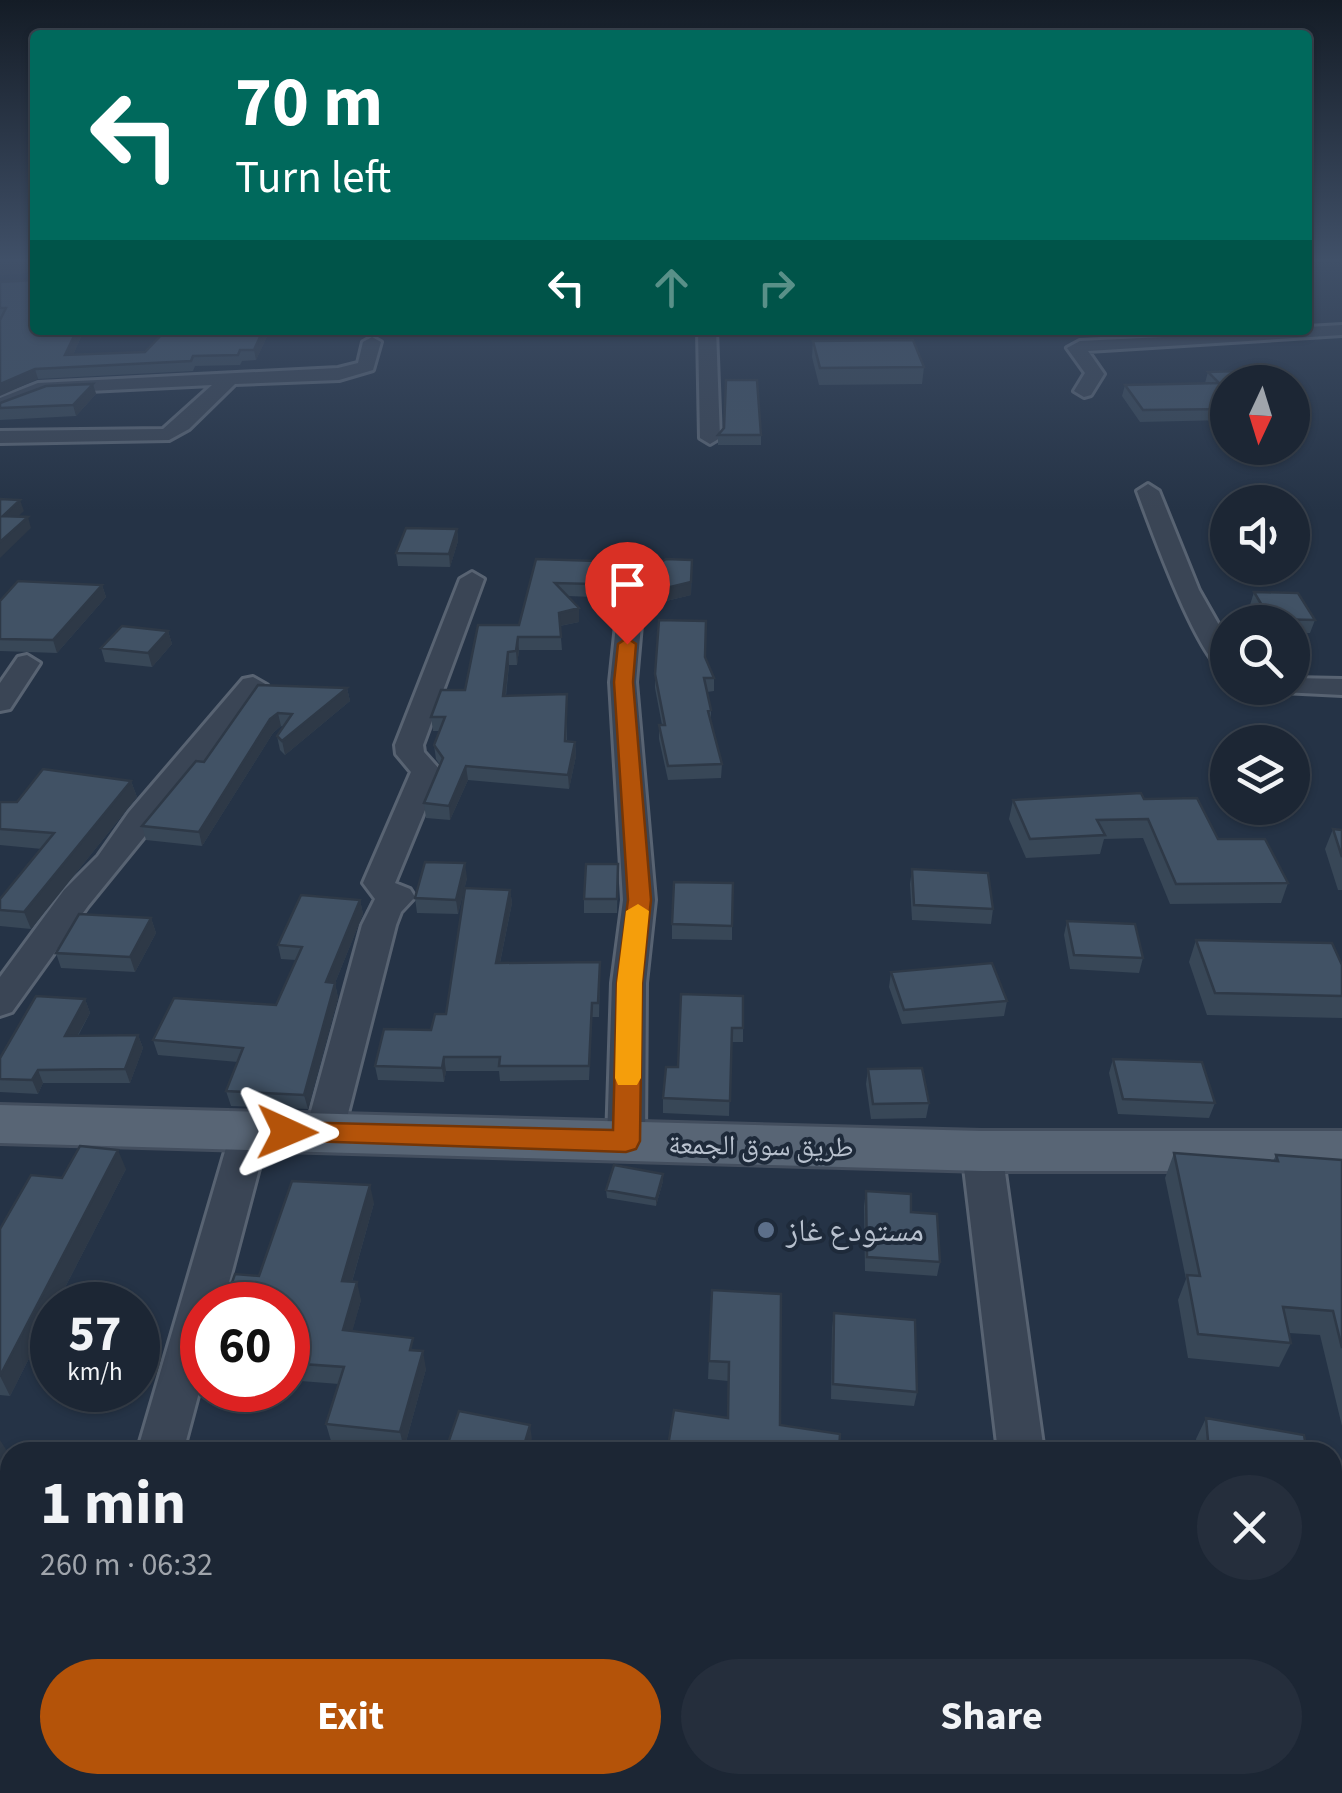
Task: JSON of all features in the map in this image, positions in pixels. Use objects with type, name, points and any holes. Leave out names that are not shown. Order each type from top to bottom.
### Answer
[{"type":"main road","name":"طريق سوق الجمعة","points":[[0,1124],[982,1151],[1342,1151]]},
{"type":"street","points":[[0,405],[45,387],[356,371],[366,366],[372,344]]},
{"type":"street","points":[[708,344],[710,438]]},
{"type":"street","points":[[1084,391],[1089,385],[1087,380],[1095,374],[1076,348],[1118,344]]},
{"type":"street","points":[[0,438],[169,434],[230,380]]},
{"type":"street","points":[[1148,490],[1187,590],[1210,633]]},
{"type":"street","points":[[626,1141],[630,983],[639,900],[623,682],[634,568]]},
{"type":"street","points":[[324,1133],[378,925],[387,906],[399,897],[381,889],[380,883],[426,771],[410,754],[410,744],[472,580]]},
{"type":"street","points":[[0,704],[27,663]]},
{"type":"street","points":[[0,1003],[76,898],[109,863],[140,819],[253,685]]},
{"type":"street","points":[[1310,686],[1342,686]]},
{"type":"street","points":[[163,1442],[250,1131]]},
{"type":"street","points":[[982,1151],[1020,1442]]},
{"type":"building","points":[[0,344],[70,344],[65,355],[145,352],[153,344],[257,344],[254,350],[240,350],[238,355],[193,356],[191,361],[35,369],[0,384]]},
{"type":"building","points":[[814,344],[914,344],[924,367],[820,368]]},
{"type":"building","points":[[726,380],[757,380],[761,435],[718,435],[724,428]]},
{"type":"building","points":[[1210,383],[1210,409],[1143,410],[1125,385]]},
{"type":"building","points":[[93,384],[73,405],[0,408],[0,403],[46,386]]},
{"type":"building","points":[[0,499],[20,500],[3,516],[28,517],[0,542]]},
{"type":"building","points":[[406,528],[457,529],[449,554],[396,553]]},
{"type":"building","points":[[536,559],[598,561],[593,584],[555,583],[579,608],[559,613],[561,637],[518,637],[516,651],[508,652],[503,696],[567,694],[565,741],[575,742],[568,775],[466,766],[449,806],[424,803],[443,758],[434,745],[445,717],[431,717],[441,690],[465,690],[478,625],[519,625]]},
{"type":"building","points":[[666,559],[692,560],[691,582],[662,589],[662,584],[654,582],[658,564]]},
{"type":"building","points":[[18,581],[102,585],[53,640],[0,639],[0,601]]},
{"type":"building","points":[[1254,592],[1298,593],[1306,605],[1262,605]]},
{"type":"building","points":[[659,620],[706,621],[705,657],[714,678],[704,678],[722,764],[668,766],[659,725],[665,725],[655,674]]},
{"type":"building","points":[[122,626],[168,631],[148,653],[101,648]]},
{"type":"building","points":[[258,685],[347,688],[282,741],[277,736],[292,714],[278,713],[270,719],[199,832],[142,826],[196,761],[204,762]]},
{"type":"building","points":[[43,769],[131,781],[24,912],[0,910],[0,899],[54,833],[0,829],[0,802],[17,802]]},
{"type":"building","points":[[1141,793],[1144,799],[1197,798],[1218,839],[1265,839],[1288,883],[1176,884],[1148,819],[1097,820],[1105,835],[1030,839],[1013,800]]},
{"type":"building","points":[[1333,829],[1342,830],[1342,857]]},
{"type":"building","points":[[425,862],[465,863],[456,900],[415,898]]},
{"type":"building","points":[[586,864],[618,864],[617,899],[584,899]]},
{"type":"building","points":[[912,869],[988,873],[993,909],[914,905]]},
{"type":"building","points":[[674,882],[733,883],[732,926],[672,924]]},
{"type":"building","points":[[465,888],[510,890],[496,963],[600,962],[598,1003],[592,1003],[589,1066],[499,1066],[500,1057],[444,1057],[442,1068],[375,1066],[384,1029],[431,1030],[435,1014],[446,1014]]},
{"type":"building","points":[[301,895],[360,900],[326,982],[335,983],[304,1095],[226,1091],[243,1048],[153,1040],[174,998],[276,1005],[302,947],[278,945]]},
{"type":"building","points":[[79,914],[151,918],[130,957],[56,953]]},
{"type":"building","points":[[1067,921],[1135,924],[1143,958],[1074,955]]},
{"type":"building","points":[[1196,940],[1332,943],[1342,965],[1342,996],[1215,993]]},
{"type":"building","points":[[992,963],[1007,1001],[904,1010],[891,972]]},
{"type":"building","points":[[681,994],[743,996],[743,1028],[732,1028],[730,1101],[663,1098],[666,1067],[678,1067]]},
{"type":"building","points":[[36,996],[85,999],[65,1036],[138,1035],[125,1069],[38,1070],[32,1080],[0,1079],[0,1058]]},
{"type":"building","points":[[1113,1059],[1202,1062],[1215,1103],[1123,1099]]},
{"type":"building","points":[[922,1068],[929,1103],[873,1104],[868,1069]]},
{"type":"building","points":[[80,1146],[118,1150],[49,1282],[30,1282],[30,1319],[0,1376],[0,1229],[31,1175],[62,1178]]},
{"type":"building","points":[[1174,1153],[1278,1161],[1276,1155],[1342,1160],[1342,1348],[1333,1311],[1283,1307],[1291,1343],[1198,1334],[1187,1275],[1200,1276]]},
{"type":"building","points":[[614,1165],[663,1174],[656,1199],[606,1190]]},
{"type":"building","points":[[292,1181],[370,1185],[342,1281],[357,1282],[343,1330],[413,1338],[410,1350],[423,1351],[400,1432],[326,1424],[344,1367],[310,1365],[310,1282],[232,1282],[235,1274],[259,1276]]},
{"type":"building","points":[[866,1191],[911,1194],[911,1212],[937,1214],[940,1262],[867,1257]]},
{"type":"building","points":[[712,1290],[781,1294],[780,1425],[840,1434],[840,1442],[669,1442],[674,1410],[728,1418],[729,1362],[709,1361]]},
{"type":"building","points":[[834,1313],[915,1320],[917,1392],[833,1384]]},
{"type":"building","points":[[459,1411],[530,1425],[525,1442],[448,1442]]},
{"type":"building","points":[[1206,1418],[1304,1435],[1305,1442],[1208,1442]]},
{"type":"slow traffic","points":[[628,1078],[630,983],[638,911]]},
{"type":"place","name":"مستودع غاز","points":[[766,1230]]},
{"type":"route","points":[[287,1132],[626,1141],[630,983],[639,900],[623,682],[627,644]]}]
